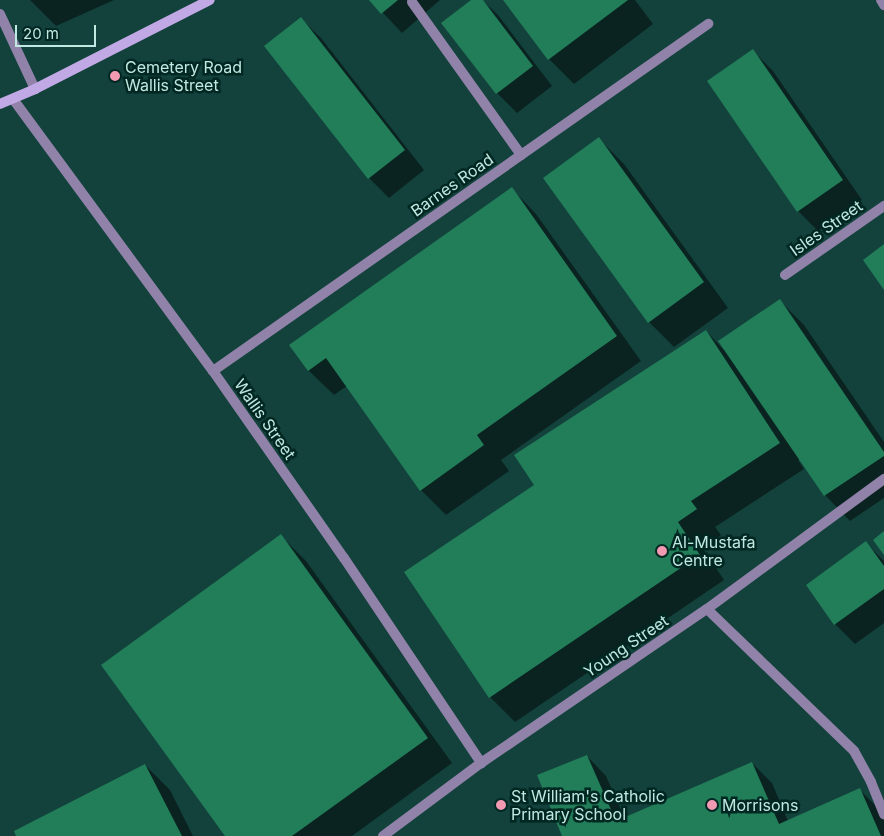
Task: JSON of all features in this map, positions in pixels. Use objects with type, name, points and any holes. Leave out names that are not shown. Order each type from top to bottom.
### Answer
[{"type":"street","points":[[0,104],[35,89],[210,0]]},
{"type":"street","points":[[881,0],[884,5]]},
{"type":"street","points":[[412,2],[521,155]]},
{"type":"street","points":[[0,14],[35,89]]},
{"type":"street","name":"Barnes Road","points":[[213,371],[708,24]]},
{"type":"street","name":"Wallis Street","points":[[13,99],[213,371],[344,558],[481,763]]},
{"type":"street","name":"Isles Street","points":[[785,275],[884,206]]},
{"type":"street","name":"Young Street","points":[[383,836],[481,763],[706,609],[884,480]]},
{"type":"street","points":[[706,609],[854,751],[871,782],[884,814]]},
{"type":"building","points":[[369,0],[398,0],[381,14]]},
{"type":"building","points":[[471,0],[483,0],[533,66],[496,94],[441,23]]},
{"type":"building","points":[[503,0],[628,0],[548,60]]},
{"type":"building","points":[[301,17],[405,150],[368,179],[264,46]]},
{"type":"building","points":[[753,49],[843,180],[797,212],[707,81]]},
{"type":"building","points":[[599,137],[704,282],[648,323],[543,178]]},
{"type":"building","points":[[512,187],[617,336],[477,435],[484,445],[420,491],[326,358],[308,371],[289,345]]},
{"type":"building","points":[[884,244],[884,290],[863,260]]},
{"type":"building","points":[[780,299],[884,452],[884,456],[824,496],[718,341]]},
{"type":"building","points":[[706,330],[780,443],[691,501],[697,509],[678,522],[700,555],[489,698],[404,572],[534,485],[514,455]]},
{"type":"building","points":[[884,531],[884,555],[873,540]]},
{"type":"building","points":[[281,534],[428,738],[292,836],[225,836],[101,665]]},
{"type":"building","points":[[866,541],[884,566],[884,589],[834,625],[806,585]]},
{"type":"building","name":"Morrisons","points":[[587,755],[616,821],[752,762],[779,824],[860,788],[881,836],[562,836],[537,775]]},
{"type":"building","points":[[145,764],[182,836],[16,836],[14,831]]},
{"type":"place","name":"Cemetery Road Wallis Street","points":[[115,76]]},
{"type":"place","name":"Al-Mustafa Centre","points":[[662,551]]},
{"type":"place","name":"St William's Catholic Primary School","points":[[501,805]]},
{"type":"place","name":"Morrisons","points":[[712,805]]}]
